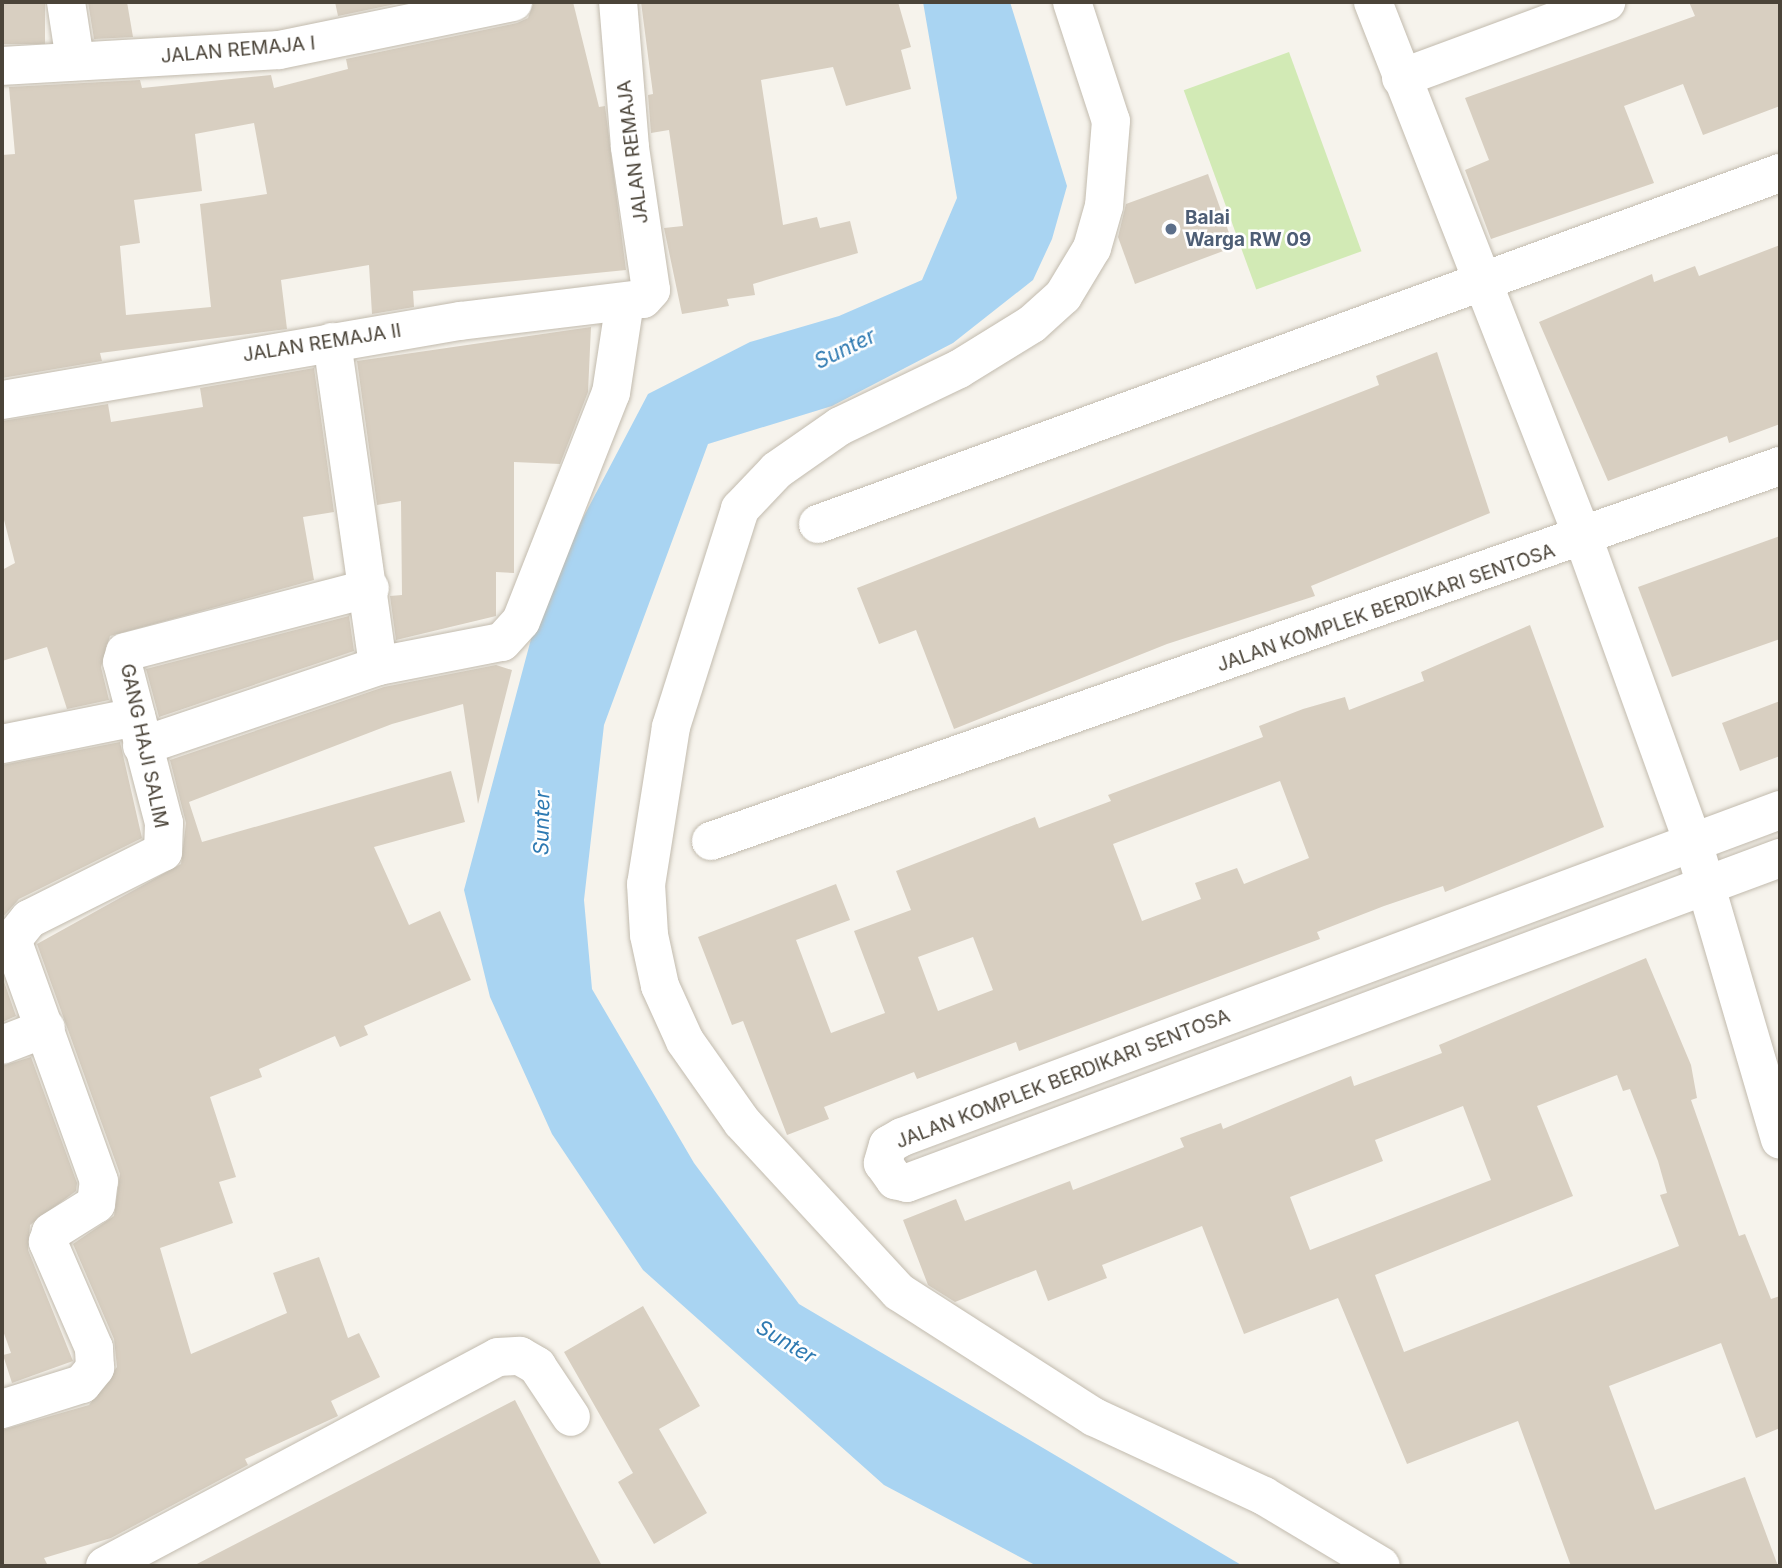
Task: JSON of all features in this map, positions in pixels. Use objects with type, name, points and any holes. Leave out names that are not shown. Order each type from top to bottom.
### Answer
[{"type":"street","points":[[66,2],[75,60]]},
{"type":"street","name":"JALAN REMAJA I","points":[[2,66],[279,50],[513,2]]},
{"type":"street","name":"JALAN REMAJA","points":[[2,744],[139,731],[378,666],[502,642],[522,621],[611,393],[634,301],[651,290],[630,147],[618,2]]},
{"type":"street","points":[[1072,2],[1111,121],[1104,206],[1092,248],[1063,296],[1032,324],[959,369],[840,426],[777,470],[740,509],[671,727],[646,884],[649,935],[660,986],[699,1062],[822,1216],[899,1292],[1094,1417],[1264,1496],[1381,1566]]},
{"type":"street","points":[[1373,2],[1584,540],[1693,842],[1777,1124]]},
{"type":"street","points":[[1401,78],[1606,2]]},
{"type":"street","points":[[818,524],[1485,283],[1780,173]]},
{"type":"street","name":"JALAN REMAJA II","points":[[2,400],[332,342],[634,301]]},
{"type":"street","points":[[332,342],[370,588],[378,666]]},
{"type":"street","name":"JALAN KOMPLEK BERDIKARI SENTOSA","points":[[711,841],[1584,540],[1780,466]]},
{"type":"street","name":"GANG HAJI SALIM","points":[[2,1409],[82,1384],[95,1368],[94,1348],[48,1242],[51,1232],[96,1204],[99,1181],[12,940],[38,914],[160,857],[164,823],[122,662],[138,644],[370,588]]},
{"type":"street","name":"JALAN KOMPLEK BERDIKARI SENTOSA","points":[[1780,810],[902,1137],[888,1145],[883,1163],[895,1180],[907,1183],[1780,858]]},
{"type":"street","points":[[2,1045],[46,1028]]},
{"type":"street","points":[[105,1566],[498,1357],[520,1356],[537,1366],[571,1418]]},
{"type":"green space","points":[[1289,52],[1362,251],[1256,290],[1184,90]]},
{"type":"water","name":"Sunter","points":[[923,2],[1010,2],[1067,186],[1052,239],[1033,280],[953,343],[832,406],[708,444],[604,725],[584,900],[592,989],[694,1163],[799,1304],[1243,1566],[1037,1566],[884,1485],[643,1270],[552,1134],[490,997],[464,890],[543,594],[648,394],[750,342],[839,316],[922,280],[957,198]]},
{"type":"building","points":[[2,2],[45,2],[45,44],[2,44]]},
{"type":"building","points":[[88,2],[127,2],[133,37],[94,39]]},
{"type":"building","points":[[335,2],[405,2],[338,16]]},
{"type":"building","points":[[534,2],[573,2],[599,107],[605,106],[626,270],[413,291],[414,307],[372,314],[369,265],[281,280],[287,329],[100,353],[102,361],[2,378],[2,155],[15,154],[9,87],[140,80],[142,88],[271,75],[274,88],[348,69],[346,59],[517,23],[528,18]],"holes":[[[254,123],[267,194],[200,204],[211,307],[126,315],[120,246],[140,243],[134,200],[202,191],[195,134]]]},
{"type":"building","points":[[641,2],[898,2],[911,47],[901,50],[911,89],[846,106],[833,67],[761,80],[783,225],[817,217],[820,228],[850,221],[858,253],[753,284],[755,295],[727,299],[729,306],[682,314],[664,228],[683,226],[669,130],[651,133],[648,95],[653,94]]},
{"type":"building","points":[[1689,2],[1780,2],[1780,106],[1703,135],[1683,84],[1624,106],[1654,183],[1491,239],[1465,170],[1489,160],[1465,98],[1695,16]]},
{"type":"building","name":"Balai Warga RW 09","points":[[1208,174],[1234,247],[1135,284],[1118,237],[1126,204]]},
{"type":"building","points":[[1780,245],[1780,424],[1729,443],[1727,436],[1608,481],[1539,322],[1652,274],[1654,282],[1695,266],[1699,276]]},
{"type":"building","points":[[591,327],[588,392],[560,464],[514,462],[514,573],[496,572],[496,616],[396,640],[390,596],[402,595],[401,501],[377,505],[357,361]]},
{"type":"building","points":[[1437,352],[1490,513],[1311,586],[1315,596],[1167,644],[954,729],[916,630],[879,644],[857,588],[1379,385],[1376,376]]},
{"type":"building","points":[[314,368],[334,512],[303,517],[314,580],[110,636],[101,667],[109,700],[67,709],[47,647],[2,661],[2,570],[15,563],[2,512],[2,421],[108,404],[111,422],[203,407],[200,388]]},
{"type":"building","points":[[1780,536],[1780,639],[1672,677],[1638,587]]},
{"type":"building","points":[[349,616],[354,651],[159,717],[146,669]]},
{"type":"building","points":[[1530,625],[1604,827],[1445,892],[1443,886],[1384,906],[1317,932],[1320,939],[1019,1051],[1016,1042],[917,1079],[914,1072],[824,1107],[829,1119],[787,1135],[743,1021],[732,1025],[698,937],[836,884],[850,920],[796,940],[831,1033],[885,1013],[854,931],[911,910],[896,871],[1035,817],[1039,828],[1111,801],[1108,795],[1263,737],[1259,726],[1345,697],[1349,710],[1424,681],[1421,672]],"holes":[[[1280,781],[1309,858],[1244,884],[1237,868],[1195,883],[1201,899],[1142,921],[1113,844]],[[973,937],[993,990],[938,1011],[918,957]]]},
{"type":"building","points":[[496,665],[512,670],[478,804],[463,704],[392,724],[189,802],[202,842],[451,771],[465,822],[374,847],[409,925],[440,911],[471,980],[364,1026],[368,1035],[340,1047],[335,1036],[259,1069],[262,1077],[210,1097],[236,1177],[219,1182],[233,1223],[160,1248],[191,1354],[287,1313],[273,1273],[319,1257],[348,1338],[359,1333],[380,1377],[331,1401],[338,1416],[245,1459],[248,1465],[111,1538],[44,1558],[48,1566],[2,1566],[2,1430],[89,1405],[117,1367],[114,1339],[73,1244],[114,1216],[120,1174],[37,944],[181,864],[186,823],[170,760],[384,687]]},
{"type":"building","points":[[1780,701],[1780,756],[1740,771],[1722,723]]},
{"type":"building","points":[[120,742],[142,838],[19,899],[2,918],[2,765]]},
{"type":"building","points":[[1646,958],[1691,1065],[1697,1098],[1691,1100],[1739,1236],[1745,1234],[1771,1299],[1780,1296],[1780,1428],[1756,1438],[1721,1343],[1609,1386],[1655,1510],[1745,1477],[1778,1566],[1571,1566],[1518,1421],[1407,1464],[1338,1298],[1244,1334],[1202,1226],[1102,1265],[1107,1278],[1048,1301],[1036,1270],[955,1302],[928,1285],[903,1220],[956,1199],[965,1221],[1070,1181],[1073,1190],[1184,1147],[1180,1138],[1221,1123],[1223,1129],[1351,1076],[1354,1086],[1442,1053],[1439,1045]],"holes":[[[1617,1075],[1623,1091],[1630,1089],[1658,1161],[1667,1193],[1660,1195],[1679,1246],[1404,1352],[1375,1275],[1573,1196],[1537,1106]],[[1463,1106],[1491,1180],[1310,1250],[1290,1197],[1383,1161],[1375,1140]]]},
{"type":"building","points":[[2,976],[16,1016],[2,1022]]},
{"type":"building","points":[[31,1057],[77,1183],[76,1191],[30,1225],[28,1250],[73,1361],[12,1383],[3,1355],[11,1353],[2,1328],[2,1066]]},
{"type":"building","points":[[643,1306],[700,1406],[659,1429],[707,1513],[654,1544],[618,1482],[633,1473],[564,1352]]},
{"type":"building","points":[[515,1400],[602,1566],[193,1566],[327,1497]]},
{"type":"place","name":"Balai Warga RW 09","points":[[1171,229]]}]
